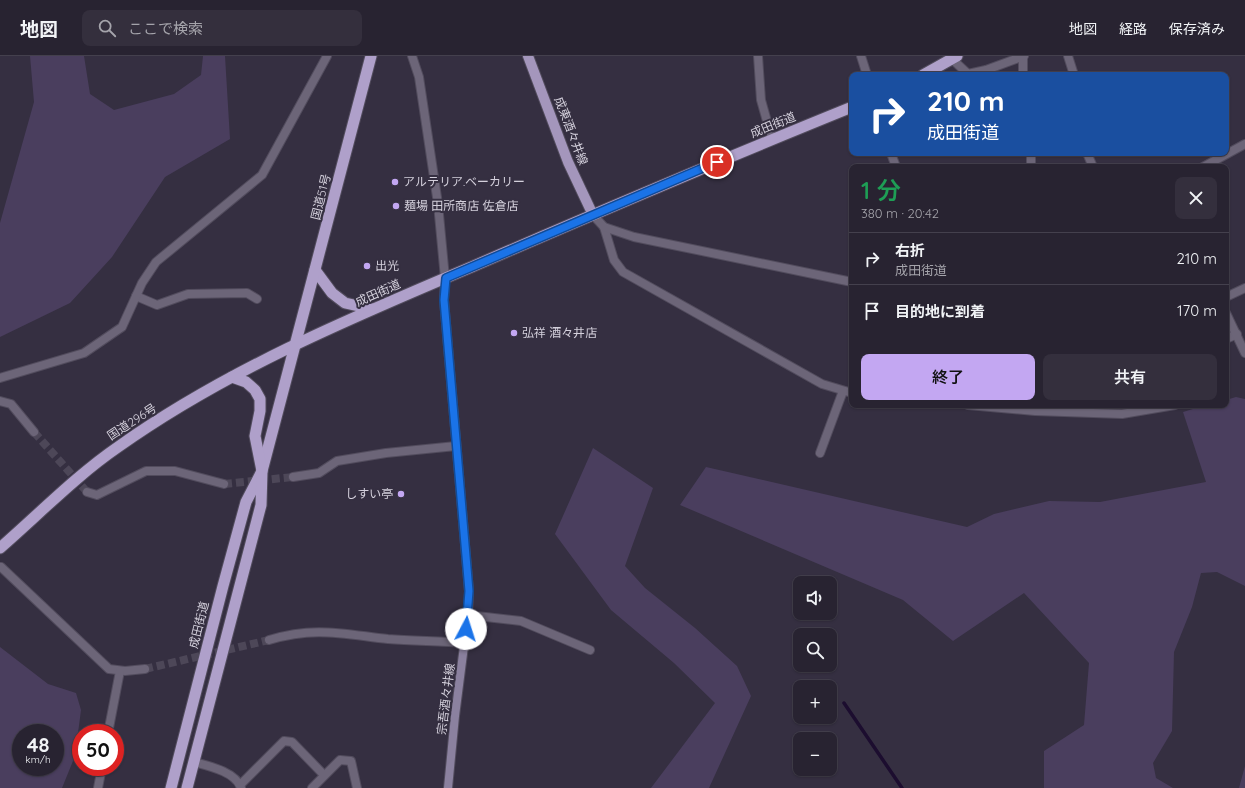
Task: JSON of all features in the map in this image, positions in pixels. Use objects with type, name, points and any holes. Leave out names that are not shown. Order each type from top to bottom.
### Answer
[{"type":"highway","name":"国道51号","points":[[296,344],[370,56]]},
{"type":"highway","points":[[928,72],[955,57]]},
{"type":"highway","name":"成田街道","points":[[171,788],[246,502],[262,471],[296,344],[372,309],[772,139],[849,108]]},
{"type":"highway","points":[[315,270],[332,293],[345,304],[372,309]]},
{"type":"highway","name":"国道296号","points":[[0,548],[116,448],[156,421],[232,377],[296,344]]},
{"type":"highway","points":[[232,377],[246,382],[255,390],[260,399],[260,410],[255,436],[262,471]]},
{"type":"highway","name":"成田街道","points":[[187,788],[261,505],[262,471]]},
{"type":"main road","name":"成東酒々井線","points":[[528,56],[568,162],[593,215]]},
{"type":"main road","name":"宗吾酒々井線","points":[[446,278],[444,300],[469,591],[468,615],[455,716],[448,788]]},
{"type":"street","points":[[0,378],[84,353],[122,327],[136,296],[156,262],[262,175],[327,56]]},
{"type":"street","points":[[412,56],[419,77],[437,197],[446,278]]},
{"type":"street","points":[[758,56],[761,100],[772,139]]},
{"type":"street","points":[[861,56],[866,72]]},
{"type":"street","points":[[977,72],[1024,56],[1022,72]]},
{"type":"street","points":[[1068,56],[1073,72]]},
{"type":"street","points":[[955,57],[966,72]]},
{"type":"street","points":[[1229,153],[1245,144]]},
{"type":"street","points":[[1208,164],[1223,156]]},
{"type":"street","points":[[593,215],[604,227],[614,260],[623,272],[822,384],[849,392]]},
{"type":"street","points":[[604,227],[634,238],[849,281]]},
{"type":"street","points":[[1229,296],[1245,288]]},
{"type":"street","points":[[136,296],[157,305],[188,294],[247,293],[257,299]]},
{"type":"street","points":[[1229,319],[1245,352]]},
{"type":"street","points":[[1229,338],[1237,334]]},
{"type":"street","points":[[820,453],[842,391]]},
{"type":"street","points":[[0,401],[11,404],[34,432]]},
{"type":"street","points":[[1002,408],[1035,411],[1122,414],[1157,408]]},
{"type":"street","points":[[293,477],[319,473],[337,460],[386,453],[456,446]]},
{"type":"street","points":[[87,492],[97,495],[146,471],[174,471],[224,484]]},
{"type":"street","points":[[1,567],[109,669],[144,669]]},
{"type":"street","points":[[468,615],[522,621],[590,650]]},
{"type":"street","points":[[269,640],[291,633],[337,631],[388,639],[465,643]]},
{"type":"street","points":[[110,724],[120,670]]},
{"type":"street","points":[[194,762],[205,765],[235,778],[240,787],[284,741],[292,742],[324,775]]},
{"type":"street","points":[[312,788],[340,760],[351,761],[357,788]]},
{"type":"street","points":[[98,788],[100,776]]},
{"type":"shaded area","points":[[30,56],[84,56],[90,94],[114,110],[174,94],[201,75],[203,56],[225,56],[230,139],[165,177],[112,257],[70,303],[0,337],[0,223],[34,102]]},
{"type":"shaded area","points":[[1236,397],[1245,399],[1245,586],[1217,572],[1201,573],[1192,607],[1174,652],[1172,731],[1153,763],[1156,778],[1173,788],[1044,788],[1044,751],[1084,725],[1089,663],[1024,593],[953,641],[903,600],[680,505],[706,467],[967,527],[994,514],[1049,501],[1100,502],[1206,482],[1183,412],[1196,408],[1229,408],[1229,399]]},
{"type":"shaded area","points":[[593,448],[653,488],[625,566],[645,588],[695,628],[737,666],[751,696],[709,788],[651,788],[715,703],[674,663],[611,610],[555,534]]},
{"type":"shaded area","points":[[0,647],[48,684],[76,693],[81,710],[79,724],[72,724],[72,763],[62,788],[0,788]]},
{"type":"shaded area","points":[[1245,766],[1245,788],[1239,788]]},
{"type":"waterway","points":[[844,703],[902,788]]},
{"type":"tunnel","points":[[34,432],[87,492]]},
{"type":"tunnel","points":[[224,484],[293,477]]},
{"type":"tunnel","points":[[145,669],[269,640]]},
{"type":"place","name":"アルテリア.ベーカリー","points":[[395,182]]},
{"type":"place","name":"麺場 田所商店 佐倉店","points":[[396,206]]},
{"type":"place","name":"出光","points":[[367,266]]},
{"type":"place","name":"弘祥 酒々井店","points":[[514,333]]},
{"type":"place","name":"しすい亭","points":[[401,494]]},
{"type":"route","points":[[466,629],[469,591],[444,300],[446,278],[717,162]]}]
